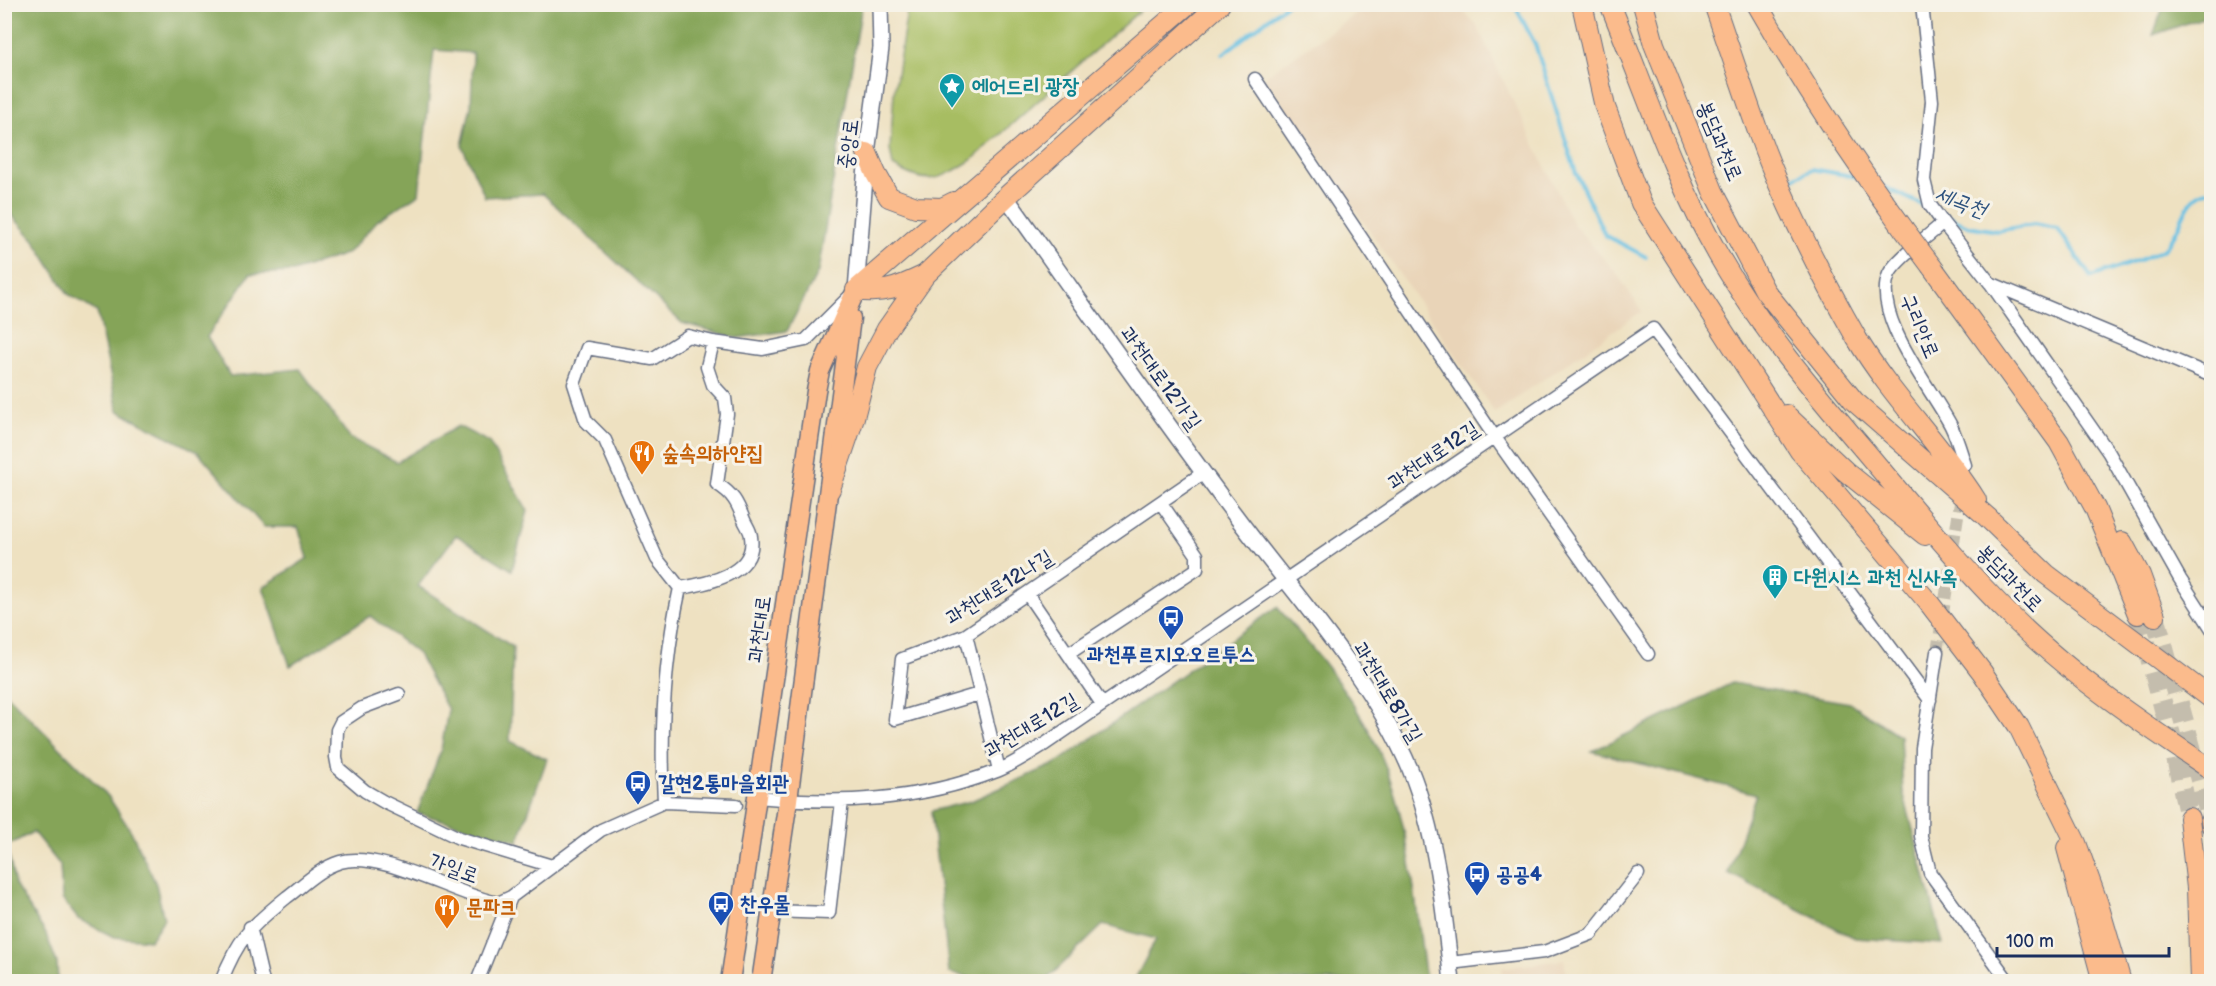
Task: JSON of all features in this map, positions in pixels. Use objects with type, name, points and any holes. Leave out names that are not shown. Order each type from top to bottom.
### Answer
[{"type":"highway","points":[[856,290],[1188,4]]},
{"type":"highway","points":[[830,489],[853,421],[867,367],[887,329],[925,275],[1006,197],[1220,4]]},
{"type":"highway","points":[[1582,4],[1605,107],[1641,203],[1754,383],[1800,451],[1929,603],[1982,672],[2019,727],[2056,798],[2098,904],[2121,981]]},
{"type":"highway","name":"봉담과천로","points":[[1611,4],[1684,192],[1725,266],[1762,322],[1808,383],[1965,566],[2014,619],[2078,675],[2130,715],[2211,770]]},
{"type":"highway","name":"봉담과천로","points":[[1643,4],[1654,44],[1713,191],[1765,291],[1854,401],[1987,517],[2046,574],[2211,699]]},
{"type":"highway","points":[[1714,4],[1766,152],[1815,259],[1858,340],[1904,406],[1957,469],[1987,517]]},
{"type":"highway","points":[[1757,4],[1798,76],[1842,145],[2059,442],[2082,483],[2125,546],[2140,575],[2146,615]]},
{"type":"highway","points":[[867,153],[890,197],[916,207],[942,208],[962,198]]},
{"type":"highway","points":[[856,290],[876,293],[902,286],[925,275]]},
{"type":"highway","points":[[1754,383],[1845,471],[1965,566]]},
{"type":"highway","points":[[2056,798],[2072,872],[2103,981]]},
{"type":"highway","points":[[2189,818],[2197,888],[2200,981]]},
{"type":"highway","points":[[2211,820],[2211,826]]},
{"type":"main road","name":"과천대로","points":[[730,981],[816,391],[820,371],[856,290]]},
{"type":"main road","points":[[760,981],[788,800],[830,489],[838,403],[856,290]]},
{"type":"main road","points":[[816,391],[828,388],[834,391],[838,403]]},
{"type":"street","name":"중앙로","points":[[856,290],[867,153],[881,48],[880,4]]},
{"type":"street","points":[[1922,4],[1932,101],[1924,180],[1930,205],[2016,318],[2109,453],[2211,629]]},
{"type":"street","points":[[1255,79],[1494,436],[1647,654]]},
{"type":"street","name":"과천대로12가길","points":[[1006,197],[1203,473],[1284,581]]},
{"type":"street","name":"구리안로","points":[[1943,223],[1891,270],[1884,288],[1887,305],[1902,342],[1952,428],[1965,465]]},
{"type":"street","points":[[1990,283],[2211,376]]},
{"type":"street","points":[[680,588],[657,559],[605,440],[586,421],[574,384],[586,348],[652,359],[688,336],[763,349],[806,340],[856,290]]},
{"type":"street","points":[[2016,318],[2024,306],[2032,300]]},
{"type":"street","name":"과천대로12길","points":[[757,797],[824,802],[874,800],[941,789],[999,770],[1045,744],[1653,329],[1930,700]]},
{"type":"street","points":[[680,588],[711,584],[729,575],[748,557],[752,537],[734,496],[717,484],[727,414],[725,398],[713,385],[707,367],[713,342]]},
{"type":"street","name":"과천대로12나길","points":[[979,694],[896,719],[902,659],[966,635],[1028,595],[1203,473]]},
{"type":"street","points":[[1068,654],[1197,569],[1197,555],[1161,502]]},
{"type":"street","name":"과천대로8가길","points":[[1284,581],[1355,672],[1389,726],[1410,771],[1436,863],[1452,981]]},
{"type":"street","points":[[664,802],[662,703],[668,640],[680,588]]},
{"type":"street","points":[[1028,595],[1102,704]]},
{"type":"street","points":[[966,635],[999,770]]},
{"type":"street","points":[[1937,652],[1922,748],[1921,836],[1930,873],[2009,981]]},
{"type":"street","points":[[399,694],[362,708],[340,722],[337,730],[338,768],[384,802],[459,838],[552,866]]},
{"type":"street","points":[[771,911],[829,914],[842,801]]},
{"type":"street","points":[[477,981],[511,897],[601,830],[664,802],[736,805]]},
{"type":"street","name":"가일로","points":[[221,981],[232,953],[250,927],[314,876],[341,862],[362,861],[386,866],[498,903],[511,897]]},
{"type":"street","points":[[1450,963],[1544,952],[1591,934],[1638,874]]},
{"type":"street","points":[[250,927],[263,981]]},
{"type":"shaded area","points":[[1369,5],[1457,5],[1476,24],[1573,224],[1614,270],[1642,311],[1495,413],[1264,77]]},
{"type":"shaded area","points":[[1564,960],[1567,981],[1504,981],[1502,968]]},
{"type":"green space","points":[[908,4],[1146,5],[973,159],[943,176],[925,179],[905,173],[893,166],[890,149],[894,93]]},
{"type":"green space","points":[[5,5],[862,5],[818,272],[787,331],[737,338],[682,323],[543,194],[485,197],[462,146],[471,106],[473,53],[434,50],[419,194],[378,220],[348,253],[293,272],[250,274],[207,337],[230,376],[300,369],[350,438],[397,462],[458,426],[489,442],[528,511],[512,570],[456,535],[418,586],[513,647],[510,741],[547,759],[518,841],[417,813],[441,750],[448,710],[418,654],[370,616],[290,666],[263,587],[308,558],[298,527],[264,527],[198,452],[118,411],[97,312],[68,294],[34,240],[5,208]]},
{"type":"green space","points":[[2164,5],[2211,5],[2211,15],[2153,35]]},
{"type":"green space","points":[[1277,607],[1342,687],[1374,740],[1386,768],[1396,797],[1409,858],[1426,981],[1134,981],[1156,939],[1103,925],[1045,981],[986,981],[949,973],[931,811],[971,801],[1055,764]]},
{"type":"green space","points":[[1732,683],[1850,703],[1900,736],[1903,792],[1943,944],[1855,938],[1728,873],[1756,794],[1592,751]]},
{"type":"green space","points":[[5,693],[108,796],[131,831],[156,884],[164,919],[150,940],[114,937],[78,919],[62,899],[60,865],[33,832],[7,846],[15,885],[46,934],[57,963],[58,981],[5,981]]},
{"type":"waterway","name":"세곡천","points":[[1223,54],[1287,4]]},
{"type":"waterway","name":"세곡천","points":[[1514,4],[1535,44],[1576,173],[1605,235],[1646,257]]},
{"type":"waterway","name":"세곡천","points":[[1787,181],[1812,169],[1858,177]]},
{"type":"waterway","name":"세곡천","points":[[1884,187],[1927,207]]},
{"type":"waterway","name":"세곡천","points":[[1942,214],[1968,226],[1997,231],[2034,224],[2057,228],[2091,277],[2160,252],[2176,232],[2189,205],[2202,193],[2212,190]]},
{"type":"tunnel","points":[[1937,652],[1962,490]]},
{"type":"tunnel","points":[[2138,614],[2171,735],[2189,818]]},
{"type":"tunnel","points":[[2155,616],[2211,820]]},
{"type":"place","name":"에어드리 광장","points":[[952,109]]},
{"type":"place","name":"숲속의하얀집","points":[[642,476]]},
{"type":"place","name":"다원시스 과천 신사옥","points":[[1775,600]]},
{"type":"place","name":"과천푸르지오오르투스","points":[[1171,641]]},
{"type":"place","name":"갈현2통마을회관","points":[[638,806]]},
{"type":"place","name":"공공4","points":[[1477,897]]},
{"type":"place","name":"찬우물","points":[[721,927]]},
{"type":"place","name":"문파크","points":[[447,930]]}]
